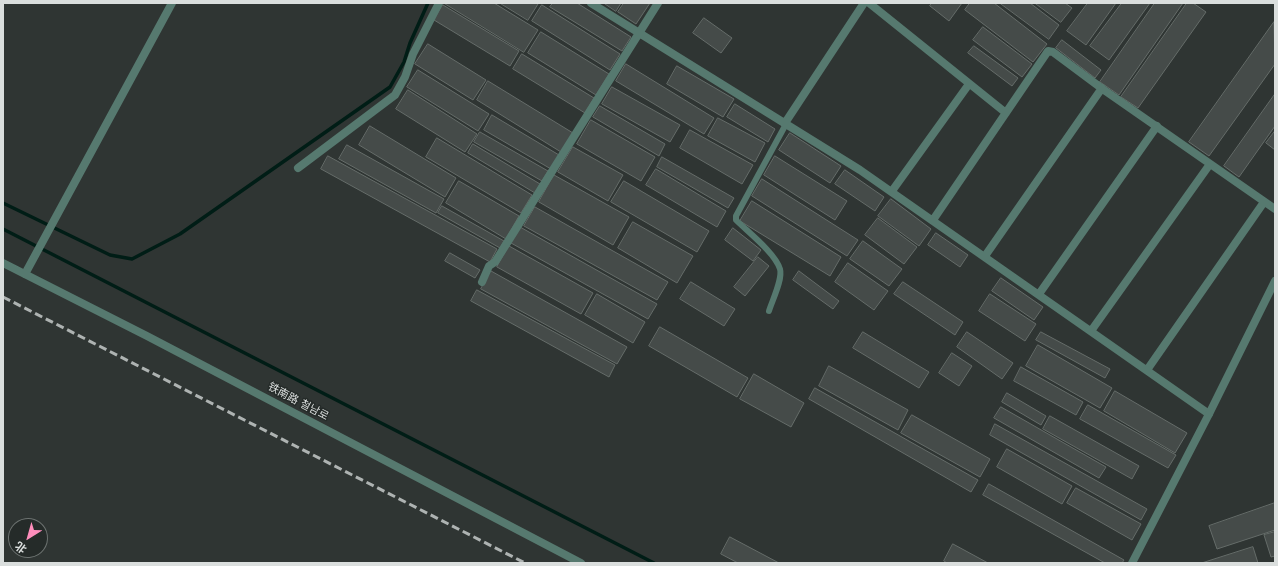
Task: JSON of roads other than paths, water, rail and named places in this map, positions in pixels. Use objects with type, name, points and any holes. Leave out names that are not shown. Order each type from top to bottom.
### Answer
[{"type":"street","points":[[25,274],[172,3]]},
{"type":"street","points":[[298,168],[395,95],[405,77],[413,54],[439,3]]},
{"type":"street","points":[[591,3],[786,123],[892,191],[1209,414]]},
{"type":"street","points":[[482,282],[489,266],[495,262],[658,3]]},
{"type":"street","points":[[786,123],[864,3]]},
{"type":"street","points":[[869,3],[1006,113]]},
{"type":"street","points":[[933,220],[1048,51],[1053,52],[1275,209]]},
{"type":"street","points":[[892,191],[969,84]]},
{"type":"street","points":[[985,256],[1102,88]]},
{"type":"street","points":[[1039,294],[1157,126]]},
{"type":"street","points":[[1092,331],[1210,164]]},
{"type":"street","points":[[1147,370],[1264,202]]},
{"type":"street","name":"铁南路 철남로","points":[[3,263],[581,563]]},
{"type":"street","points":[[1132,563],[1209,414],[1275,281]]},
{"type":"lane","points":[[769,311],[778,284],[780,269],[772,256],[736,220],[736,216],[786,123]]},
{"type":"waterway","points":[[3,203],[110,255],[132,259],[180,234],[390,87],[404,62],[410,43],[428,3]]},
{"type":"waterway","points":[[3,229],[654,563]]},
{"type":"railway","points":[[3,297],[525,563]]}]
